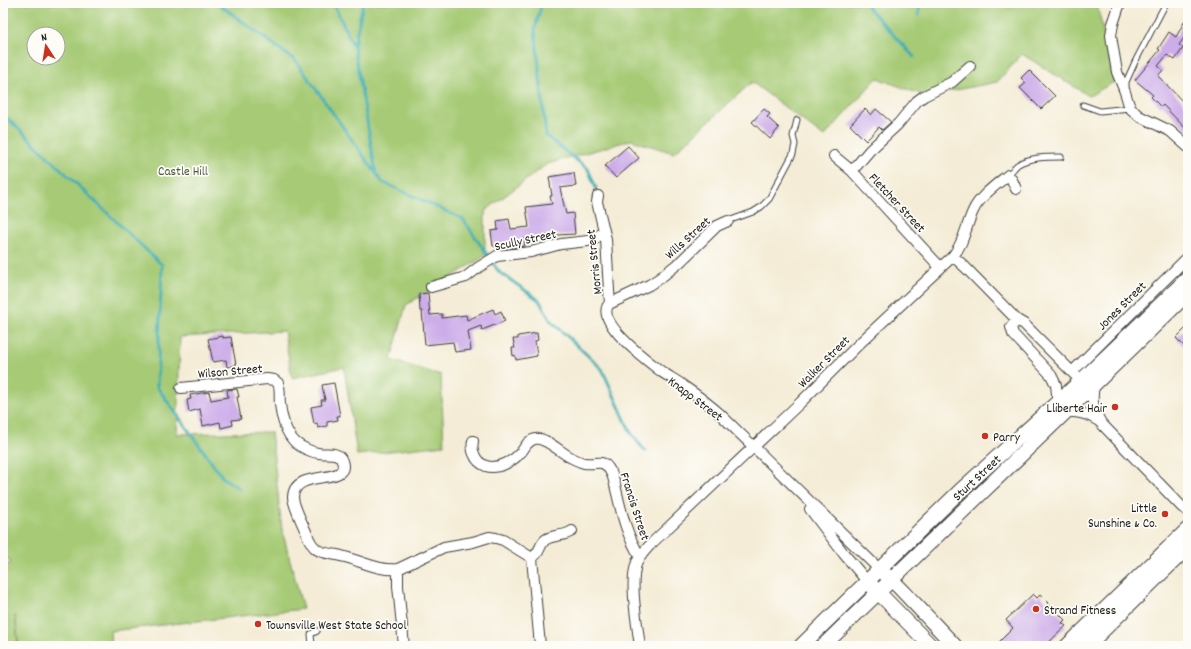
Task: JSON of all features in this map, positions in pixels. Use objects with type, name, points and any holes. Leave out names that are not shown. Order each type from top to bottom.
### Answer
[{"type":"main road","name":"Sturt Street","points":[[801,646],[879,569],[1019,446],[1061,407],[1078,376],[1188,278]]},
{"type":"main road","name":"Sturt Street","points":[[1078,376],[1188,293]]},
{"type":"main road","name":"Sturt Street","points":[[823,646],[891,580],[1019,446]]},
{"type":"main road","points":[[1067,646],[1188,529]]},
{"type":"main road","points":[[1087,646],[1188,547]]},
{"type":"main road","points":[[879,569],[955,646]]},
{"type":"main road","points":[[867,581],[931,646]]},
{"type":"main road","points":[[900,614],[913,602]]},
{"type":"street","points":[[1120,3],[1114,18],[1111,35],[1115,64],[1130,108],[1139,116],[1170,131],[1188,147]]},
{"type":"street","points":[[852,171],[870,150],[901,121],[917,101],[952,82],[970,66]]},
{"type":"street","name":"Fletcher Street","points":[[834,156],[852,171],[940,267]]},
{"type":"street","points":[[1008,175],[1016,189]]},
{"type":"street","name":"Walker Street","points":[[640,556],[800,403],[862,341],[953,256],[962,244],[976,205],[1008,175]]},
{"type":"street","name":"Morris Street","points":[[598,196],[597,202],[604,231],[607,253],[610,303]]},
{"type":"street","name":"Wills Street","points":[[610,303],[649,285],[660,278],[685,257],[717,226],[728,221]]},
{"type":"street","name":"Scully Street","points":[[431,287],[466,277],[484,263],[499,256],[531,252],[561,244],[588,241],[598,237],[604,231]]},
{"type":"street","points":[[588,241],[598,243],[607,253]]},
{"type":"street","points":[[953,256],[970,271],[1017,320],[1024,324],[1078,376],[1102,424]]},
{"type":"street","name":"Jones Street","points":[[1051,375],[1078,376],[1188,257]]},
{"type":"street","name":"Knapp Street","points":[[610,303],[606,310],[608,320],[622,339],[661,371],[716,410],[797,491],[879,569]]},
{"type":"street","points":[[1017,320],[1012,327],[1013,334],[1051,375],[1056,385],[1061,407],[1086,414],[1102,424],[1185,509],[1188,517]]},
{"type":"street","name":"Wilson Street","points":[[181,388],[267,379],[274,380],[278,383],[282,414],[290,437],[300,446],[317,453],[337,454],[342,462],[341,471],[337,474],[305,481],[299,484],[294,491],[294,504],[310,542],[315,548],[325,553],[343,556],[373,566],[398,569]]},
{"type":"street","name":"Francis Street","points":[[473,441],[472,448],[476,459],[482,464],[488,466],[496,467],[512,460],[527,443],[538,438],[579,462],[600,462],[606,464],[613,477],[626,528],[640,556]]},
{"type":"street","name":"Knapp Street","points":[[797,491],[823,528],[867,581]]},
{"type":"street","points":[[532,558],[538,553],[545,540],[554,536],[566,535],[572,531]]},
{"type":"street","points":[[404,646],[398,586],[398,569],[444,547],[468,543],[489,537],[503,540],[532,558]]},
{"type":"street","points":[[847,557],[856,547]]},
{"type":"street","points":[[640,556],[636,566],[634,579],[640,646]]},
{"type":"street","points":[[532,558],[540,646]]},
{"type":"lane","points":[[1126,93],[1126,82],[1131,70],[1166,3]]},
{"type":"lane","points":[[1083,105],[1100,112],[1130,108]]},
{"type":"lane","name":"Wills Street","points":[[728,221],[754,212],[769,200],[794,154],[795,144],[793,136],[797,120]]},
{"type":"lane","name":"Walker Street","points":[[1008,175],[1018,164],[1026,161],[1039,158],[1061,157]]},
{"type":"lane","points":[[312,646],[311,634],[317,631]]},
{"type":"green space","name":"Castle Hill","points":[[3,3],[1097,3],[1114,82],[1089,96],[1022,54],[997,82],[925,96],[877,78],[824,137],[752,82],[674,153],[631,140],[547,164],[485,211],[485,256],[406,305],[391,360],[441,375],[444,445],[357,455],[344,367],[292,378],[284,331],[180,337],[177,434],[271,432],[282,530],[303,609],[110,631],[111,646],[19,646],[15,615],[18,646],[3,646],[3,565],[10,564],[10,559],[3,559]]},
{"type":"building","points":[[1188,15],[1188,32],[1179,45],[1183,48],[1175,60],[1167,55],[1158,66],[1163,70],[1158,76],[1188,107],[1188,131],[1163,105],[1161,107],[1151,97],[1153,95],[1135,80],[1160,50],[1158,49],[1169,32],[1176,37]]},
{"type":"building","points":[[1029,70],[1055,96],[1041,109],[1020,88],[1026,83],[1021,78]]},
{"type":"building","points":[[764,109],[770,114],[767,117],[779,128],[770,139],[752,122]]},
{"type":"building","points":[[865,109],[871,115],[876,109],[891,122],[882,130],[879,127],[866,141],[850,125]]},
{"type":"building","points":[[628,146],[639,158],[616,178],[605,166]]},
{"type":"building","points":[[574,173],[576,186],[560,188],[566,214],[573,213],[575,234],[557,234],[524,239],[525,246],[499,249],[499,246],[493,246],[491,231],[498,230],[497,221],[509,219],[511,229],[529,227],[526,207],[552,204],[549,177]]},
{"type":"building","points":[[428,293],[430,315],[442,314],[442,318],[466,315],[467,320],[493,309],[495,314],[501,311],[505,321],[482,330],[481,326],[468,331],[471,350],[455,352],[453,342],[425,345],[419,294]]},
{"type":"building","points":[[1188,326],[1188,350],[1176,338]]},
{"type":"building","points":[[537,333],[538,340],[535,341],[537,356],[516,360],[515,355],[513,356],[512,348],[515,348],[513,339],[518,339],[518,336]]},
{"type":"building","points":[[223,336],[223,338],[231,337],[236,365],[227,367],[226,360],[213,362],[208,339]]},
{"type":"building","points":[[334,383],[340,416],[337,416],[338,420],[327,422],[327,426],[318,428],[317,423],[314,424],[311,407],[322,405],[321,400],[325,400],[322,385]]},
{"type":"building","points":[[237,389],[241,419],[232,420],[233,425],[221,428],[220,422],[203,426],[200,409],[189,412],[187,400],[191,399],[190,395],[209,392],[211,400],[228,397],[227,390]]},
{"type":"building","name":"Strand Fitness","points":[[1033,594],[1037,598],[1040,595],[1065,620],[1062,623],[1066,626],[1045,646],[995,646],[1013,628],[1006,620]]},
{"type":"waterway","points":[[217,3],[296,61],[382,182],[463,219],[499,272],[539,300],[551,321],[602,369],[631,433],[645,451]]},
{"type":"waterway","points":[[333,3],[354,47],[376,173]]},
{"type":"waterway","points":[[354,46],[363,3]]},
{"type":"waterway","points":[[542,3],[535,28],[546,136],[588,169],[596,188]]},
{"type":"waterway","points":[[864,3],[914,57]]},
{"type":"waterway","points":[[919,3],[919,15]]},
{"type":"waterway","points":[[3,114],[162,265],[157,387],[223,478],[240,489]]},
{"type":"place","name":"Lliberte Hair","points":[[1115,407]]},
{"type":"place","name":"Parry","points":[[985,436]]},
{"type":"place","name":"Little Sunshine & Co.","points":[[1165,514]]},
{"type":"place","name":"Strand Fitness","points":[[1036,609]]},
{"type":"place","name":"Townsville West State School","points":[[258,624]]}]
